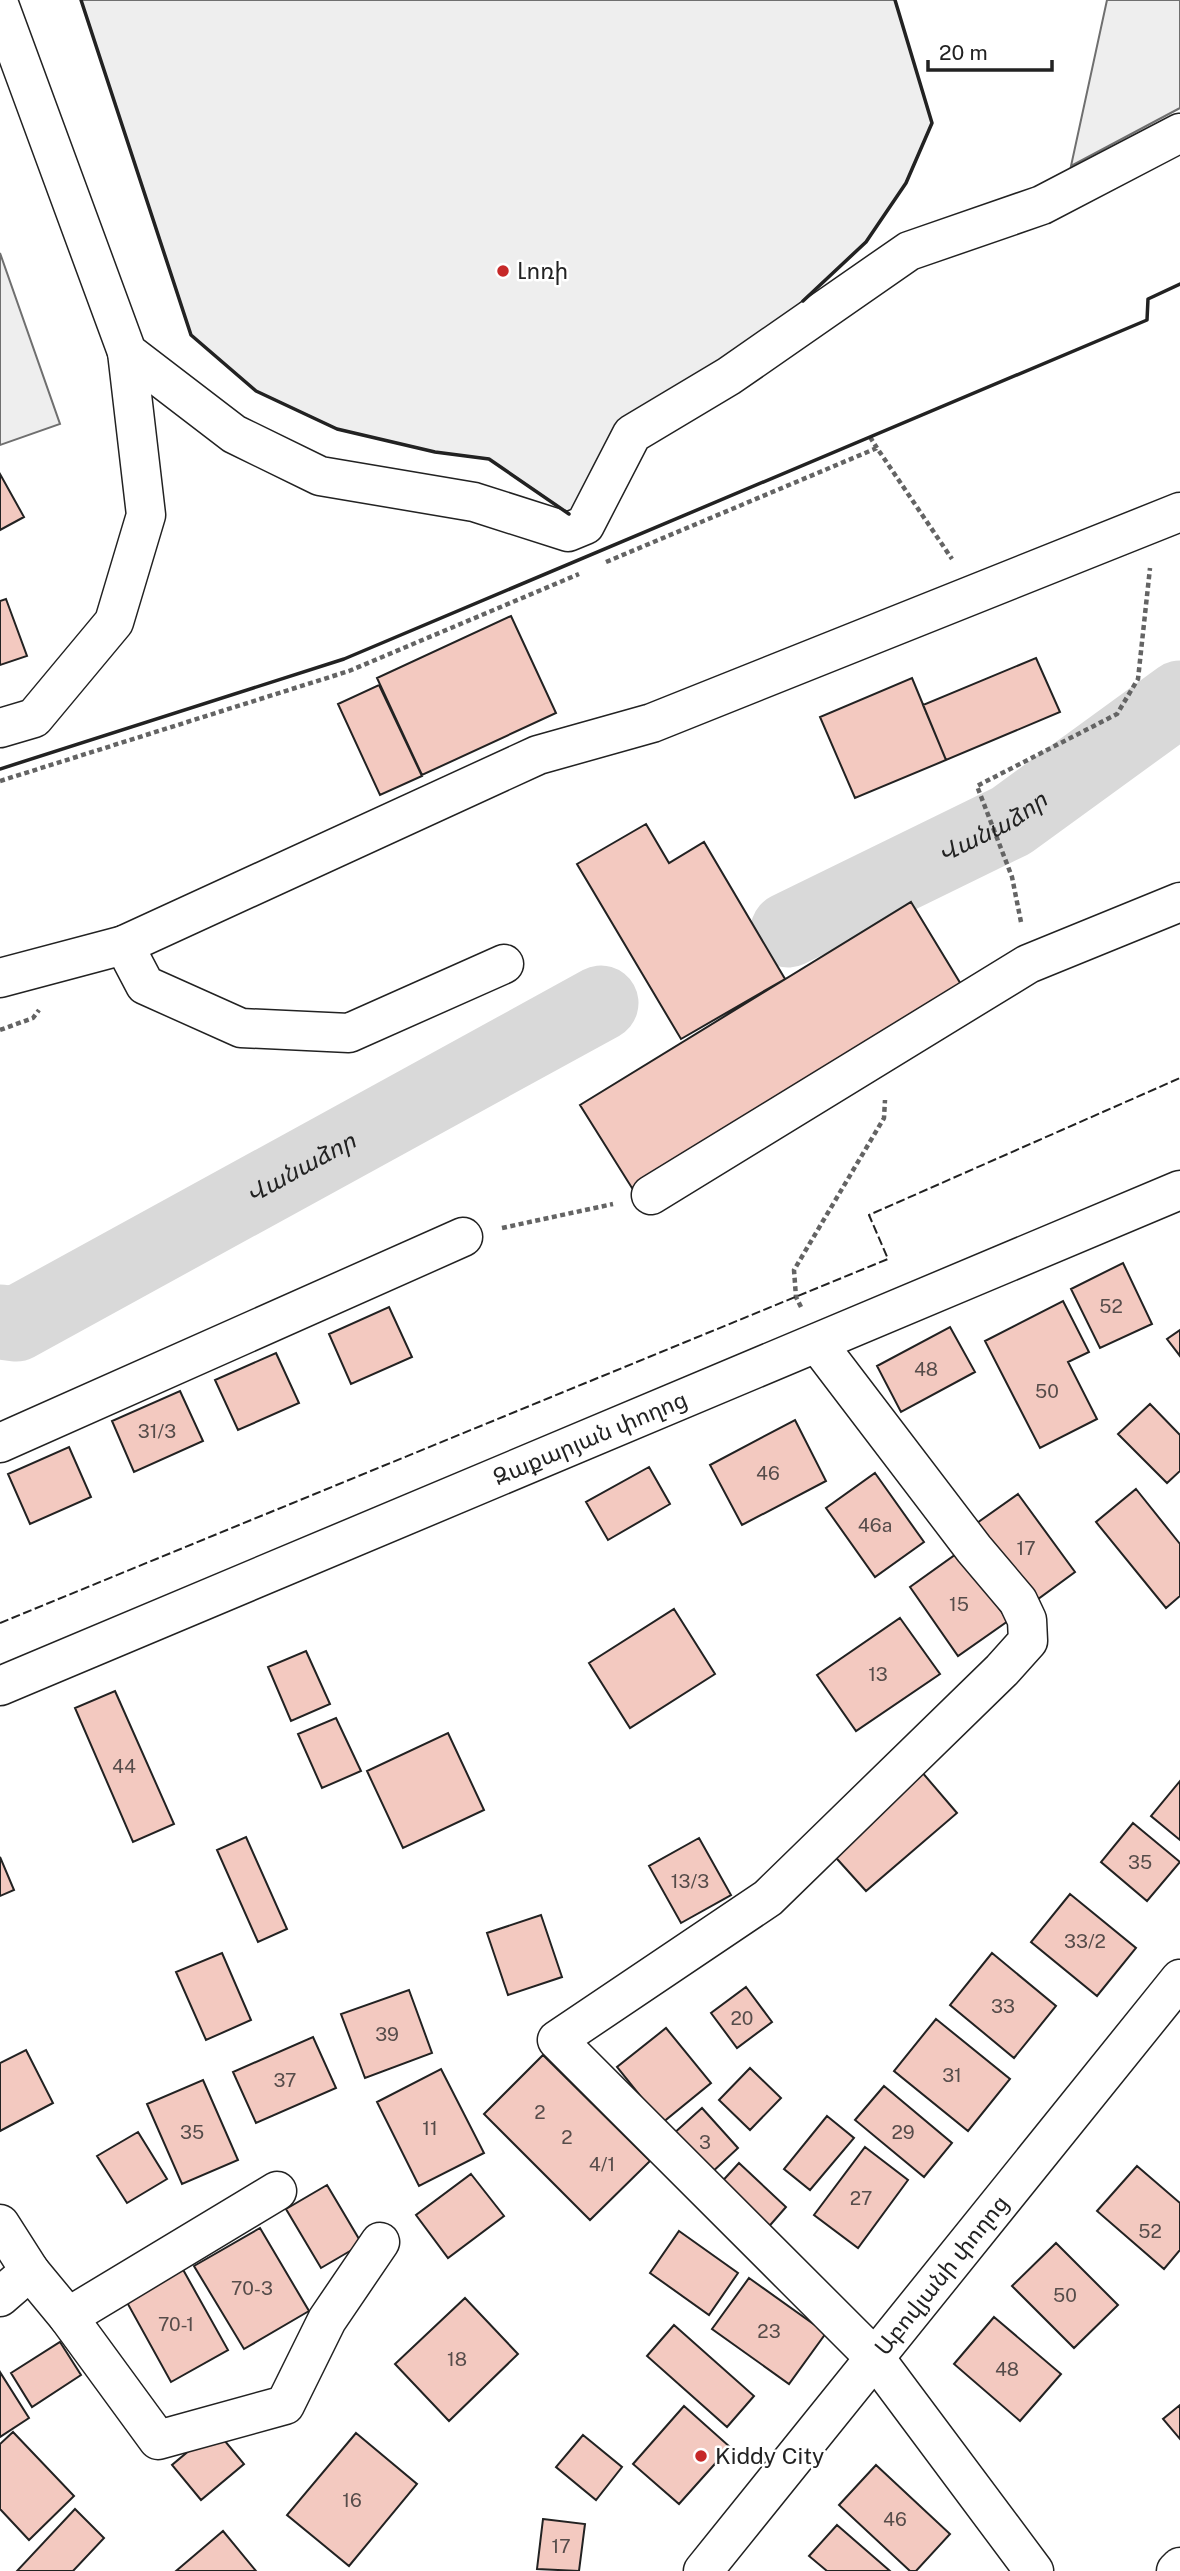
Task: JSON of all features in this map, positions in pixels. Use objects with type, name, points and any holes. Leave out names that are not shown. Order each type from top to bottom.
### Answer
[{"type":"street","points":[[0,7],[127,352],[146,515],[114,622],[34,718],[0,728]]},
{"type":"street","points":[[127,352],[234,434],[320,475],[474,502],[568,532],[585,525],[632,434],[729,376],[909,251],[1042,205],[1180,133]]},
{"type":"street","points":[[0,978],[124,945],[538,755],[652,723],[1168,517]]},
{"type":"street","points":[[651,1195],[1028,964],[1180,902]]},
{"type":"street","points":[[124,945],[145,985],[241,1028],[349,1033],[504,964]]},
{"type":"street","name":"Զաքարյան փողոց","points":[[0,1686],[1180,1190]]},
{"type":"street","points":[[0,1443],[463,1237]]},
{"type":"street","points":[[817,1343],[974,1549],[1018,1601],[1027,1620],[1028,1641],[1002,1670],[768,1898],[556,2040],[875,2358],[1034,2571]]},
{"type":"street","name":"Աբովյանի փողոց","points":[[703,2571],[1180,1979]]},
{"type":"street","points":[[68,2317],[277,2191]]},
{"type":"street","points":[[0,2224],[30,2271],[68,2317],[158,2440],[285,2405],[327,2320],[380,2242]]},
{"type":"street","points":[[0,2297],[30,2271]]},
{"type":"street","points":[[1176,2571],[1180,2567]]},
{"type":"path","points":[[870,437],[975,594]]},
{"type":"path","points":[[593,567],[877,448]]},
{"type":"path","points":[[1015,889],[977,786],[1117,714],[1138,679],[1168,517]]},
{"type":"path","points":[[0,780],[349,671],[581,573]]},
{"type":"path","points":[[817,1343],[796,1297],[794,1270],[884,1118],[887,1050]]},
{"type":"path","points":[[463,1237],[651,1195]]},
{"type":"shaded area","name":"Լոռի","points":[[81,0],[895,0],[932,123],[906,183],[866,242],[572,516],[489,459],[435,452],[337,429],[256,391],[191,335]]},
{"type":"shaded area","points":[[1107,0],[1180,0],[1180,108],[1071,166]]},
{"type":"shaded area","points":[[0,253],[60,424],[0,445]]},
{"type":"building","points":[[0,474],[24,517],[0,530]]},
{"type":"building","points":[[6,599],[27,656],[0,665],[0,601]]},
{"type":"building","points":[[511,616],[556,713],[422,775],[377,678]]},
{"type":"building","points":[[1036,658],[1060,712],[946,760],[923,705]]},
{"type":"building","points":[[912,678],[946,760],[855,798],[820,717]]},
{"type":"building","points":[[379,685],[422,776],[380,795],[338,704]]},
{"type":"building","points":[[646,824],[669,863],[704,842],[785,979],[681,1039],[577,864]]},
{"type":"building","points":[[911,902],[962,986],[632,1188],[580,1105]]},
{"type":"building","points":[[1123,1263],[1152,1324],[1100,1348],[1071,1289]]},
{"type":"building","points":[[1063,1301],[1089,1352],[1068,1362],[1097,1419],[1040,1448],[985,1341]]},
{"type":"building","points":[[389,1307],[412,1357],[351,1384],[329,1334]]},
{"type":"building","points":[[950,1327],[975,1372],[901,1412],[877,1366]]},
{"type":"building","points":[[1180,1330],[1180,1356],[1167,1339]]},
{"type":"building","points":[[276,1353],[299,1403],[238,1430],[215,1380]]},
{"type":"building","points":[[180,1391],[203,1441],[134,1472],[112,1421]]},
{"type":"building","points":[[1150,1404],[1180,1435],[1180,1471],[1167,1483],[1118,1434]]},
{"type":"building","points":[[795,1420],[826,1481],[742,1525],[710,1465]]},
{"type":"building","points":[[69,1447],[91,1497],[30,1524],[8,1474]]},
{"type":"building","points":[[649,1467],[670,1504],[608,1540],[586,1502]]},
{"type":"building","points":[[875,1473],[924,1542],[875,1577],[826,1508]]},
{"type":"building","points":[[1136,1489],[1180,1544],[1180,1596],[1166,1608],[1096,1522]]},
{"type":"building","points":[[1018,1494],[1075,1572],[1034,1602],[977,1523]]},
{"type":"building","points":[[959,1552],[1008,1621],[958,1656],[910,1587]]},
{"type":"building","points":[[674,1609],[715,1674],[630,1728],[589,1663]]},
{"type":"building","points":[[900,1618],[940,1674],[856,1731],[817,1675]]},
{"type":"building","points":[[306,1651],[330,1704],[291,1721],[268,1667]]},
{"type":"building","points":[[115,1691],[174,1824],[133,1842],[75,1708]]},
{"type":"building","points":[[336,1718],[361,1771],[322,1788],[298,1734]]},
{"type":"building","points":[[448,1733],[484,1810],[403,1848],[367,1771]]},
{"type":"building","points":[[921,1771],[957,1813],[866,1891],[829,1850]]},
{"type":"building","points":[[1180,1781],[1180,1840],[1151,1816]]},
{"type":"building","points":[[1133,1823],[1180,1862],[1147,1901],[1101,1862]]},
{"type":"building","points":[[246,1837],[287,1929],[258,1942],[217,1850]]},
{"type":"building","points":[[699,1838],[731,1895],[681,1923],[649,1866]]},
{"type":"building","points":[[0,1857],[14,1890],[0,1896]]},
{"type":"building","points":[[1070,1894],[1136,1948],[1097,1996],[1031,1942]]},
{"type":"building","points":[[541,1915],[562,1977],[508,1995],[487,1933]]},
{"type":"building","points":[[222,1953],[251,2020],[206,2040],[176,1972]]},
{"type":"building","points":[[992,1953],[1056,2006],[1014,2058],[950,2005]]},
{"type":"building","points":[[746,1987],[772,2022],[737,2048],[711,2013]]},
{"type":"building","points":[[409,1990],[432,2053],[365,2078],[341,2014]]},
{"type":"building","points":[[936,2019],[1010,2079],[968,2131],[894,2071]]},
{"type":"building","points":[[666,2028],[711,2083],[662,2123],[617,2067]]},
{"type":"building","points":[[313,2037],[336,2088],[256,2123],[233,2072]]},
{"type":"building","points":[[26,2050],[53,2103],[0,2131],[0,2063]]},
{"type":"building","points":[[543,2055],[650,2161],[590,2220],[484,2114]]},
{"type":"building","points":[[750,2068],[781,2098],[750,2130],[719,2100]]},
{"type":"building","points":[[441,2069],[484,2153],[419,2186],[377,2102]]},
{"type":"building","points":[[203,2080],[238,2160],[182,2184],[147,2104]]},
{"type":"building","points":[[884,2086],[952,2143],[924,2177],[855,2120]]},
{"type":"building","points":[[702,2108],[738,2148],[709,2175],[672,2135]]},
{"type":"building","points":[[827,2116],[854,2138],[810,2190],[784,2169]]},
{"type":"building","points":[[138,2132],[167,2179],[127,2203],[97,2156]]},
{"type":"building","points":[[865,2147],[908,2180],[858,2248],[814,2215]]},
{"type":"building","points":[[739,2163],[786,2207],[765,2231],[717,2187]]},
{"type":"building","points":[[1137,2166],[1180,2203],[1180,2250],[1164,2269],[1097,2211]]},
{"type":"building","points":[[471,2174],[504,2216],[448,2258],[416,2215]]},
{"type":"building","points":[[327,2185],[362,2244],[321,2268],[286,2209]]},
{"type":"building","points":[[260,2228],[309,2311],[244,2349],[194,2266]]},
{"type":"building","points":[[679,2231],[738,2273],[709,2315],[650,2273]]},
{"type":"building","points":[[1056,2243],[1118,2305],[1074,2348],[1012,2286]]},
{"type":"building","points":[[181,2266],[228,2350],[171,2382],[124,2297]]},
{"type":"building","points":[[749,2278],[826,2333],[789,2384],[712,2329]]},
{"type":"building","points":[[465,2298],[518,2354],[449,2421],[395,2364]]},
{"type":"building","points":[[994,2317],[1061,2374],[1020,2421],[954,2364]]},
{"type":"building","points":[[674,2325],[754,2396],[727,2427],[647,2356]]},
{"type":"building","points":[[60,2342],[81,2375],[32,2407],[11,2373]]},
{"type":"building","points":[[0,2372],[29,2418],[0,2437]]},
{"type":"building","points":[[1180,2405],[1180,2439],[1163,2419]]},
{"type":"building","points":[[684,2406],[730,2447],[679,2504],[633,2464]]},
{"type":"building","points":[[215,2429],[244,2464],[201,2500],[172,2465]]},
{"type":"building","points":[[13,2432],[74,2496],[29,2540],[0,2509],[0,2444]]},
{"type":"building","points":[[356,2433],[417,2484],[349,2566],[287,2515]]},
{"type":"building","points":[[583,2435],[622,2467],[596,2500],[556,2467]]},
{"type":"building","points":[[876,2465],[950,2534],[916,2571],[910,2571],[839,2505]]},
{"type":"building","points":[[75,2509],[104,2538],[73,2571],[17,2571]]},
{"type":"building","points":[[543,2519],[585,2524],[579,2571],[537,2569]]},
{"type":"building","points":[[837,2525],[890,2571],[827,2571],[809,2556]]},
{"type":"building","points":[[223,2531],[256,2571],[176,2571]]},
{"type":"waterway","name":"Վանաձոր","points":[[788,930],[1011,821],[1180,698]]},
{"type":"waterway","name":"Վանաձոր","points":[[0,1322],[16,1324],[601,1003]]},
{"type":"fence","points":[[0,1623],[888,1259],[869,1215],[1180,1078]]},
{"type":"wall","points":[[81,0],[191,335],[256,391],[337,429],[435,452],[489,459],[569,514]]},
{"type":"wall","points":[[803,301],[866,242],[906,183],[932,123],[895,0]]},
{"type":"wall","points":[[0,769],[344,659],[1147,320],[1148,299],[1180,284]]},
{"type":"place","name":"Լոռի","points":[[503,271]]},
{"type":"place","name":"Kiddy City","points":[[701,2456]]}]
